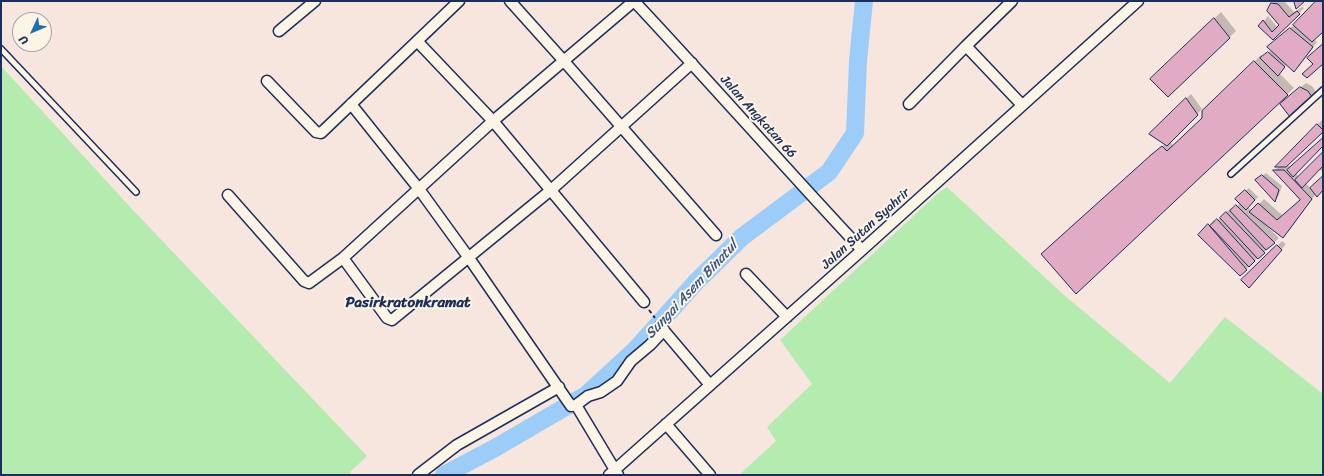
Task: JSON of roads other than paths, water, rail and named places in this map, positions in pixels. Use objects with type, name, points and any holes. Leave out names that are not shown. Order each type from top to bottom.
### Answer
[{"type":"street","points":[[279,31],[315,1]]},
{"type":"street","points":[[267,81],[318,133],[322,132],[459,1]]},
{"type":"street","points":[[510,1],[716,235]]},
{"type":"street","points":[[228,195],[306,283],[312,282],[343,258],[493,121],[634,1]]},
{"type":"street","name":"Jalan Angkatan 66","points":[[634,1],[692,63],[809,194],[862,250]]},
{"type":"street","name":"Jalan Sutan Syahrir","points":[[614,473],[666,424],[1081,54],[1138,1]]},
{"type":"street","points":[[908,104],[1010,2]]},
{"type":"street","points":[[417,41],[493,121],[644,302]]},
{"type":"street","points":[[966,46],[1022,105]]},
{"type":"street","points":[[343,258],[391,320],[551,190],[692,63]]},
{"type":"street","points":[[352,104],[419,189],[560,388],[574,405],[614,473]]},
{"type":"street","points":[[746,274],[787,317]]},
{"type":"street","points":[[574,405],[588,396],[601,392],[618,381],[631,361],[650,345],[662,328],[710,385]]},
{"type":"street","points":[[418,475],[457,445],[560,388]]},
{"type":"street","points":[[666,424],[710,475]]},
{"type":"lane","points":[[1,49],[136,192]]},
{"type":"lane","points":[[1231,174],[1323,90]]},
{"type":"waterway","name":"Sungai Asem Binatul","points":[[444,475],[495,448],[586,395],[636,349],[696,282],[742,237],[829,172],[855,133],[858,61],[864,1]]},
{"type":"district","name":"Pasirkratonkramat","points":[[408,303]]}]
